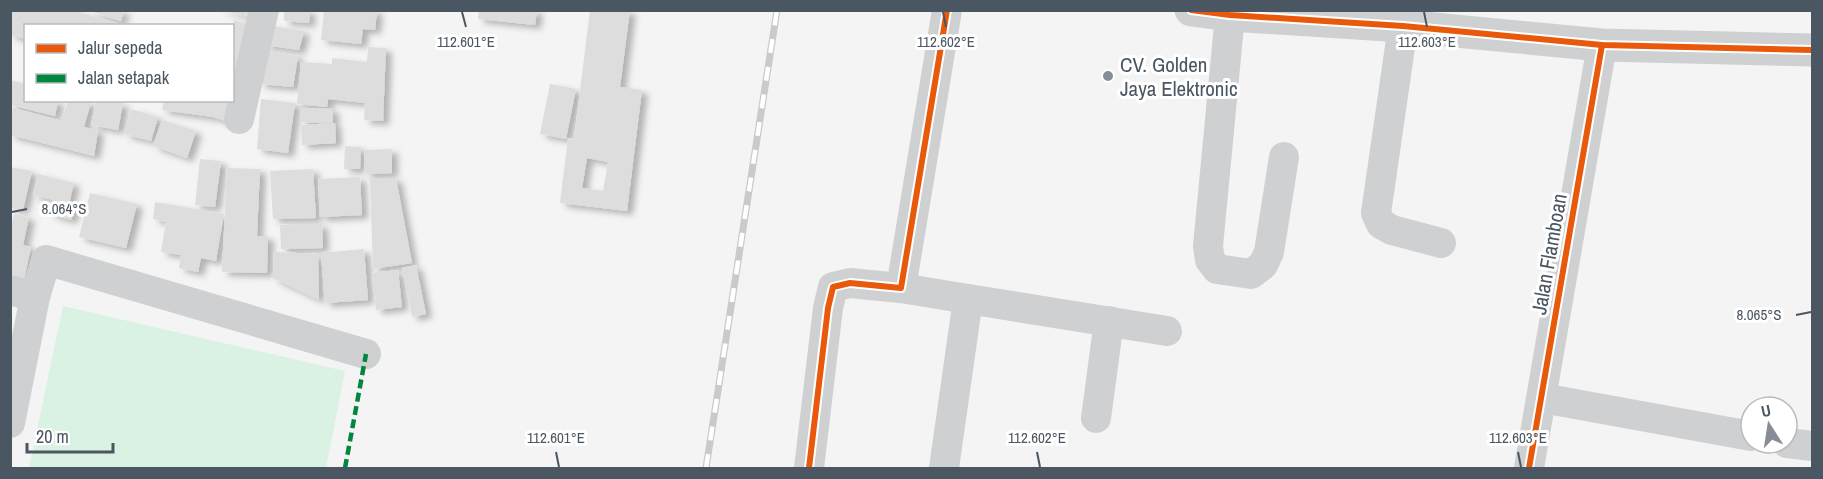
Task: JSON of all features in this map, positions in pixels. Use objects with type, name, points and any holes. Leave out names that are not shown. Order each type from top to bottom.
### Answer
[{"type":"street","points":[[238,119],[264,10]]},
{"type":"street","points":[[901,288],[947,10]]},
{"type":"street","points":[[1191,10],[1230,15],[1402,26],[1602,45],[1812,50]]},
{"type":"street","points":[[1230,15],[1208,246],[1210,260],[1217,269],[1251,274],[1263,265],[1269,252],[1284,157]]},
{"type":"street","points":[[1402,26],[1376,213],[1381,224],[1392,230],[1441,243]]},
{"type":"street","name":"Jalan Flamboan","points":[[1529,468],[1602,45]]},
{"type":"street","points":[[10,423],[23,293],[46,260],[366,354]]},
{"type":"street","points":[[809,468],[828,308],[833,287],[850,283],[901,288],[1167,331]]},
{"type":"street","points":[[944,468],[968,299]]},
{"type":"street","points":[[1096,417],[1110,321]]},
{"type":"street","points":[[1542,398],[1739,434]]},
{"type":"green space","points":[[63,306],[345,371],[326,468],[29,468]]},
{"type":"building","points":[[10,10],[72,10],[121,24],[24,24],[24,38],[10,35]]},
{"type":"building","points":[[87,10],[124,10],[121,21]]},
{"type":"building","points":[[216,10],[256,10],[255,17]]},
{"type":"building","points":[[284,10],[310,10],[309,23],[284,21]]},
{"type":"building","points":[[324,10],[377,10],[375,30],[363,29],[361,44],[321,40]]},
{"type":"building","points":[[479,10],[537,10],[535,25],[478,19]]},
{"type":"building","points":[[590,10],[630,10],[620,87],[642,90],[627,211],[560,203],[568,138],[574,139]],"holes":[[[587,158],[608,162],[603,191],[582,188]]]},
{"type":"building","points":[[234,20],[251,25],[241,80],[234,78]]},
{"type":"building","points":[[267,25],[304,31],[299,50],[264,45]]},
{"type":"building","points":[[368,47],[386,48],[383,121],[364,120],[365,103],[328,99],[327,107],[297,104],[301,62],[332,64],[332,58],[367,62]]},
{"type":"building","points":[[261,50],[298,56],[293,87],[260,84]]},
{"type":"building","points":[[10,80],[24,84],[24,102],[58,102],[55,116],[10,105]]},
{"type":"building","points":[[550,84],[576,89],[566,139],[540,134]]},
{"type":"building","points":[[261,99],[295,103],[288,153],[257,149]]},
{"type":"building","points":[[67,102],[91,102],[84,127],[98,131],[94,156],[10,135],[10,107],[62,121]]},
{"type":"building","points":[[96,102],[123,103],[118,130],[91,125]]},
{"type":"building","points":[[164,102],[232,102],[229,122],[213,117],[162,110]]},
{"type":"building","points":[[300,108],[333,109],[333,123],[300,122]]},
{"type":"building","points":[[131,109],[158,117],[151,141],[124,134]]},
{"type":"building","points":[[162,120],[196,131],[187,158],[153,146]]},
{"type":"building","points":[[335,123],[336,143],[302,145],[301,125]]},
{"type":"building","points":[[345,146],[361,147],[360,169],[344,169]]},
{"type":"building","points":[[392,149],[392,173],[365,174],[364,150]]},
{"type":"building","points":[[200,159],[221,161],[215,207],[195,205]]},
{"type":"building","points":[[10,167],[32,171],[23,210],[10,208]]},
{"type":"building","points":[[227,168],[260,169],[257,236],[268,236],[267,273],[222,272]]},
{"type":"building","points":[[313,169],[316,218],[273,219],[270,171]]},
{"type":"building","points":[[38,174],[74,183],[69,204],[75,206],[71,220],[50,214],[53,200],[33,195]]},
{"type":"building","points":[[360,177],[362,215],[320,217],[318,179]]},
{"type":"building","points":[[370,178],[396,178],[412,263],[373,269]]},
{"type":"building","points":[[90,193],[137,204],[126,248],[79,237]]},
{"type":"building","points":[[155,202],[224,214],[216,261],[201,258],[198,272],[179,268],[181,255],[161,252],[166,222],[153,219]]},
{"type":"building","points":[[14,214],[29,217],[23,245],[31,247],[23,285],[10,282],[10,231]]},
{"type":"building","points":[[322,224],[323,248],[281,249],[280,225]]},
{"type":"building","points":[[364,249],[368,300],[325,303],[321,253]]},
{"type":"building","points":[[274,252],[318,254],[319,300],[273,278]]},
{"type":"building","points":[[416,265],[426,314],[412,317],[402,268]]},
{"type":"building","points":[[398,270],[402,307],[376,310],[372,273]]},
{"type":"railway","points":[[706,468],[777,10]]},
{"type":"marked path","points":[[345,468],[366,354]]},
{"type":"cycle path","points":[[809,468],[828,308],[833,287],[850,283],[901,288],[947,10]]},
{"type":"cycle path","points":[[1191,10],[1230,15],[1403,26],[1602,45],[1812,50]]},
{"type":"cycle path","points":[[1529,468],[1602,45]]},
{"type":"place","name":"CV. Golden Jaya Elektronic","points":[[1108,76]]}]
